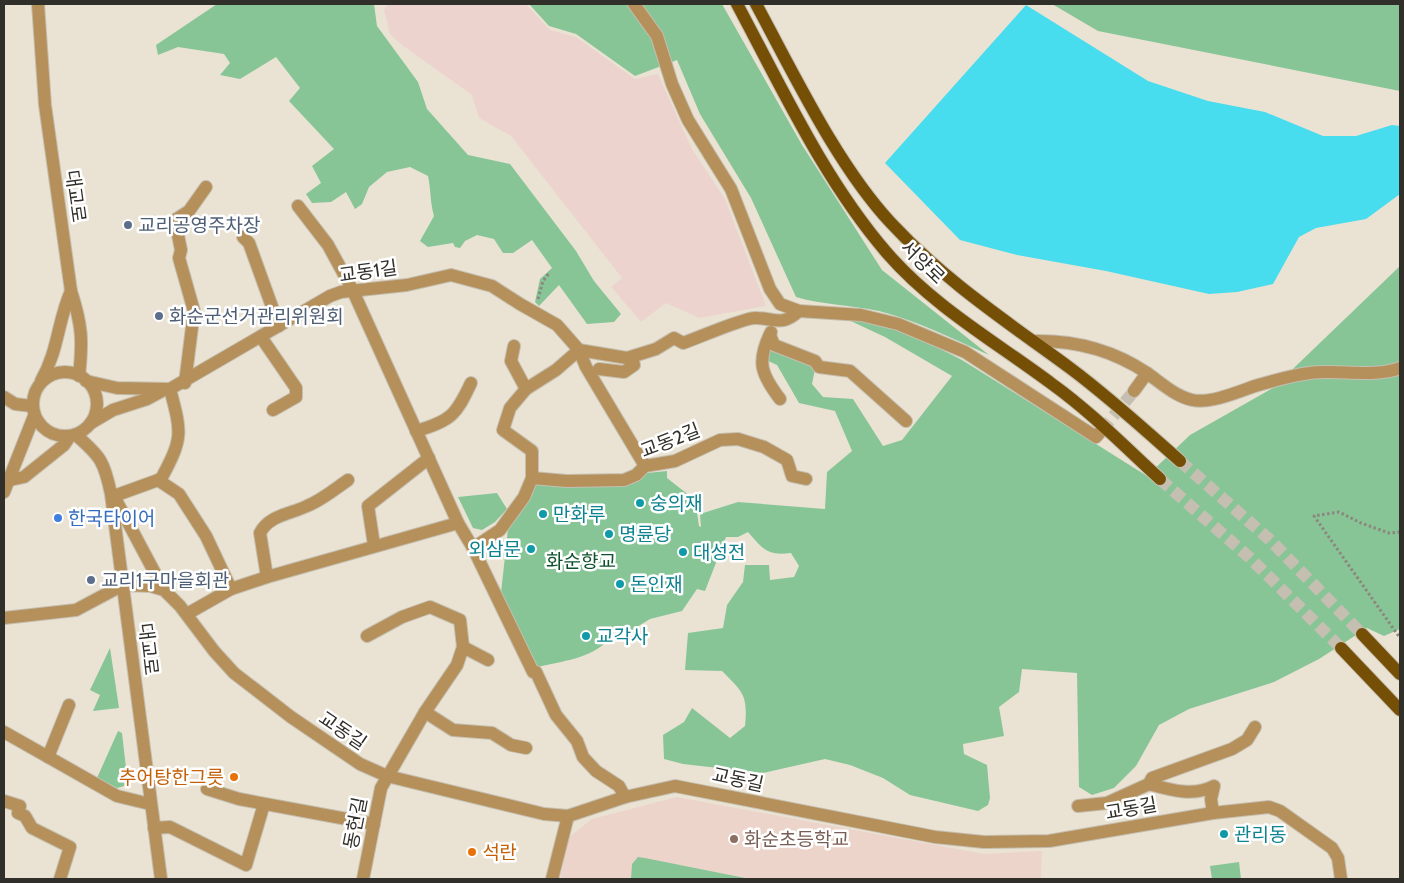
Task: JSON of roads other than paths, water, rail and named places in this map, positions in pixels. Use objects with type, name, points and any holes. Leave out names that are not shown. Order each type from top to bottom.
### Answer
[{"type":"main road","name":"서양로","points":[[736,4],[832,176],[887,253],[924,291],[970,327],[1053,384],[1160,480]]},
{"type":"main road","name":"서양로","points":[[756,4],[834,144],[889,221],[964,292],[1114,402],[1180,461]]},
{"type":"main road","points":[[1362,634],[1400,674]]},
{"type":"main road","points":[[1341,648],[1400,710]]},
{"type":"street","name":"대교로","points":[[4,492],[10,480],[33,411],[37,387],[52,361],[59,337],[63,310],[71,291],[45,105],[38,4]]},
{"type":"street","points":[[634,4],[656,36],[672,84],[688,120],[731,189],[770,289],[780,304],[799,311],[861,315],[898,324],[965,352],[1096,437],[1102,430]]},
{"type":"street","points":[[184,383],[194,311],[180,258],[181,250],[176,220],[189,211],[206,187]]},
{"type":"street","points":[[298,206],[328,245],[353,291],[458,523],[473,548],[556,715],[577,741],[583,757],[596,771],[619,786],[625,796]]},
{"type":"street","points":[[243,237],[250,243],[279,326]]},
{"type":"street","name":"교동1길","points":[[91,423],[113,410],[147,399],[184,383],[330,296],[353,291],[407,285],[452,275],[492,286],[557,325],[580,350]]},
{"type":"street","points":[[10,480],[24,477],[91,423],[97,403],[95,393],[83,378],[83,341],[80,321],[71,291]]},
{"type":"street","points":[[473,548],[500,530],[524,497],[532,478],[532,451],[503,430],[510,408],[526,389],[556,370],[580,350],[629,358],[656,349],[674,338],[684,343],[753,318],[776,321],[792,317],[799,311]]},
{"type":"street","points":[[776,321],[761,364],[765,380],[780,399]]},
{"type":"street","points":[[770,334],[774,345],[815,361],[819,367],[850,371],[906,421]]},
{"type":"street","points":[[261,337],[296,388],[296,397],[273,410]]},
{"type":"street","points":[[1032,341],[1057,341],[1085,345],[1127,361],[1170,390],[1193,400],[1225,396],[1256,386],[1310,373],[1352,373],[1400,368]]},
{"type":"street","points":[[514,346],[511,361],[526,389]]},
{"type":"street","points":[[580,350],[586,367],[644,466]]},
{"type":"street","points":[[599,369],[624,372],[634,365],[629,358]]},
{"type":"street","points":[[37,387],[52,374],[62,372],[117,388],[166,390],[178,420],[178,449],[158,480],[113,495]]},
{"type":"street","points":[[1134,391],[1147,373]]},
{"type":"street","points":[[416,431],[439,424],[456,412],[471,383]]},
{"type":"street","points":[[4,397],[15,404],[33,411],[47,432],[56,436],[73,436]]},
{"type":"street","name":"대교로","points":[[73,436],[99,456],[106,469],[113,495],[150,804],[161,879]]},
{"type":"street","name":"교동2길","points":[[532,478],[567,481],[624,480],[636,475],[644,466],[676,461],[720,440],[738,440],[764,447],[787,460],[792,476],[806,479]]},
{"type":"street","points":[[374,546],[368,506],[429,458]]},
{"type":"street","points":[[158,480],[179,494],[206,536],[231,589]]},
{"type":"street","points":[[267,577],[260,533],[263,527],[271,520],[308,506],[348,480]]},
{"type":"street","name":"교동길","points":[[113,495],[119,510],[164,590],[187,614],[214,651],[240,678],[291,717],[360,764],[387,776],[544,814],[568,816],[625,796],[662,788],[687,788],[935,837],[984,842],[1049,841],[1213,813],[1269,807],[1280,811],[1332,848],[1338,858],[1341,879]]},
{"type":"street","points":[[187,614],[231,589],[458,523]]},
{"type":"street","points":[[4,618],[76,610],[123,585],[150,586],[164,590]]},
{"type":"street","points":[[367,636],[402,617],[430,607],[460,620],[463,647],[488,660]]},
{"type":"street","name":"동헌길","points":[[363,879],[381,788],[424,712],[457,665],[463,647]]},
{"type":"street","points":[[48,757],[69,705]]},
{"type":"street","points":[[424,712],[453,730],[492,733],[511,746],[526,748]]},
{"type":"street","points":[[1078,806],[1107,803],[1148,784],[1152,778],[1232,749],[1246,740],[1254,727]]},
{"type":"street","points":[[4,732],[117,796],[150,804]]},
{"type":"street","points":[[1148,784],[1175,791],[1198,792],[1214,786],[1211,799],[1213,813]]},
{"type":"street","points":[[207,789],[239,799],[374,824]]},
{"type":"street","points":[[4,801],[20,806],[18,814],[25,816],[32,828],[70,847],[60,879]]},
{"type":"street","points":[[154,828],[170,827],[246,865],[264,804]]},
{"type":"street","points":[[552,879],[568,816]]},
{"type":"water","points":[[1026,5],[1148,81],[1208,101],[1265,112],[1323,136],[1356,136],[1392,125],[1400,126],[1400,194],[1366,219],[1316,228],[1299,237],[1273,284],[1237,292],[1209,294],[1106,271],[1017,255],[960,240],[885,163]]},
{"type":"tunnel","points":[[1102,430],[1134,391]]},
{"type":"tunnel","points":[[1180,461],[1270,540],[1362,634]]},
{"type":"tunnel","points":[[1160,479],[1250,558],[1341,648]]},
{"type":"place","name":"교리공영주차장","points":[[128,225]]},
{"type":"place","name":"화순군선거관리위원회","points":[[159,316]]},
{"type":"place","name":"숭의재","points":[[640,503]]},
{"type":"place","name":"만화루","points":[[543,514]]},
{"type":"place","name":"한국타이어","points":[[58,518]]},
{"type":"place","name":"명륜당","points":[[609,534]]},
{"type":"place","name":"외삼문","points":[[531,549]]},
{"type":"place","name":"대성전","points":[[683,552]]},
{"type":"place","name":"교리1구마을회관","points":[[91,580]]},
{"type":"place","name":"돈인재","points":[[620,584]]},
{"type":"place","name":"교각사","points":[[586,636]]},
{"type":"place","name":"추어탕한그릇","points":[[234,777]]},
{"type":"place","name":"관리동","points":[[1224,834]]},
{"type":"place","name":"화순초등학교","points":[[734,839]]},
{"type":"place","name":"석란","points":[[472,852]]},
{"type":"park label","name":"화순향교","points":[[581,561]]}]
